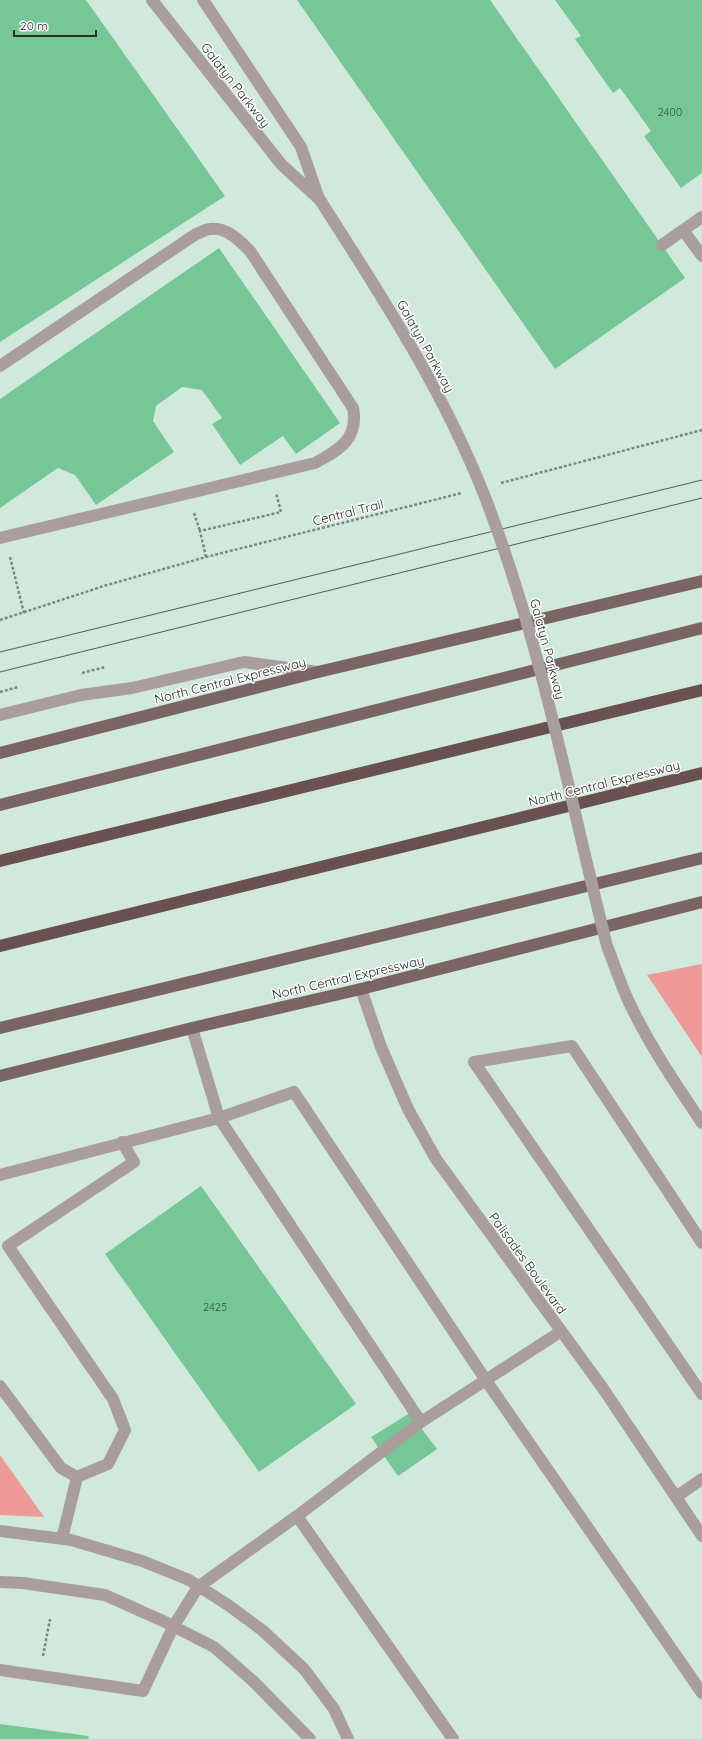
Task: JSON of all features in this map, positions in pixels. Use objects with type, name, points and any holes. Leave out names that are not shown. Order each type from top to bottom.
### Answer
[{"type":"highway","points":[[0,861],[702,690]]},
{"type":"highway","name":"North Central Expressway","points":[[0,946],[702,773]]},
{"type":"main road","name":"North Central Expressway","points":[[0,753],[318,672],[702,581]]},
{"type":"main road","points":[[0,805],[702,628]]},
{"type":"main road","points":[[0,1028],[592,886],[702,858]]},
{"type":"main road","name":"North Central Expressway","points":[[0,1076],[192,1028],[361,989],[702,902]]},
{"type":"street","name":"Galatyn Parkway","points":[[152,0],[281,164],[320,200]]},
{"type":"street","name":"Galatyn Parkway","points":[[203,0],[301,147],[320,200],[394,314],[431,381],[465,452],[484,496],[524,608],[607,946],[628,1000],[664,1065],[702,1123]]},
{"type":"street","points":[[662,245],[702,217]]},
{"type":"street","points":[[0,366],[196,234],[210,229],[222,231],[237,238],[250,251],[353,408],[355,420],[352,433],[344,444],[331,454],[315,463],[0,538]]},
{"type":"street","points":[[683,230],[702,256]]},
{"type":"street","points":[[0,715],[81,695],[132,688],[244,662],[318,672]]},
{"type":"street","name":"Palisades Boulevard","points":[[361,989],[381,1047],[408,1109],[436,1159],[560,1332],[602,1387],[702,1536]]},
{"type":"street","points":[[192,1028],[219,1118],[421,1422]]},
{"type":"street","points":[[702,1243],[572,1046],[474,1062],[702,1394]]},
{"type":"street","points":[[0,1175],[122,1142],[219,1118],[294,1092],[485,1379],[702,1693]]},
{"type":"street","points":[[77,1477],[108,1464],[125,1430],[113,1399],[8,1246],[134,1162],[122,1142]]},
{"type":"street","points":[[0,1670],[143,1691],[173,1627],[198,1587],[297,1516],[421,1422],[485,1379],[560,1332]]},
{"type":"street","points":[[0,1386],[61,1468],[77,1477]]},
{"type":"street","points":[[62,1539],[77,1477]]},
{"type":"street","points":[[676,1497],[702,1479]]},
{"type":"street","points":[[297,1516],[452,1739]]},
{"type":"street","points":[[0,1531],[72,1540],[142,1561],[189,1580],[228,1605],[262,1630],[304,1669],[334,1709],[348,1739]]},
{"type":"street","points":[[0,1582],[23,1583],[105,1595],[214,1647],[253,1681],[310,1739]]},
{"type":"path","points":[[494,485],[702,430]]},
{"type":"path","points":[[200,531],[281,512],[271,474]]},
{"type":"path","name":"Central Trail","points":[[0,620],[107,585],[206,557],[463,493]]},
{"type":"path","points":[[194,514],[200,531],[206,557]]},
{"type":"path","points":[[13,569],[24,613]]},
{"type":"path","points":[[39,1676],[50,1619]]},
{"type":"shaded area","points":[[702,964],[702,1057],[647,975]]},
{"type":"shaded area","points":[[0,1455],[44,1517],[0,1515]]},
{"type":"building","points":[[0,0],[86,0],[225,196],[0,342]]},
{"type":"building","points":[[297,0],[490,0],[685,278],[555,369]]},
{"type":"building","points":[[555,0],[702,0],[702,173],[681,188],[644,136],[651,131],[620,88],[613,93],[575,39],[581,36]]},
{"type":"building","points":[[219,248],[340,423],[296,454],[283,436],[240,465],[212,424],[222,418],[202,390],[182,387],[156,406],[153,421],[174,452],[96,505],[75,475],[58,468],[0,508],[0,399]]},
{"type":"building","points":[[201,1186],[356,1404],[259,1472],[105,1254]]},
{"type":"building","points":[[410,1413],[437,1449],[398,1476],[371,1437]]},
{"type":"building","points":[[0,1724],[89,1736],[88,1739],[0,1739]]},
{"type":"tram line","points":[[0,652],[702,480]]},
{"type":"tram line","points":[[0,672],[702,498]]}]
